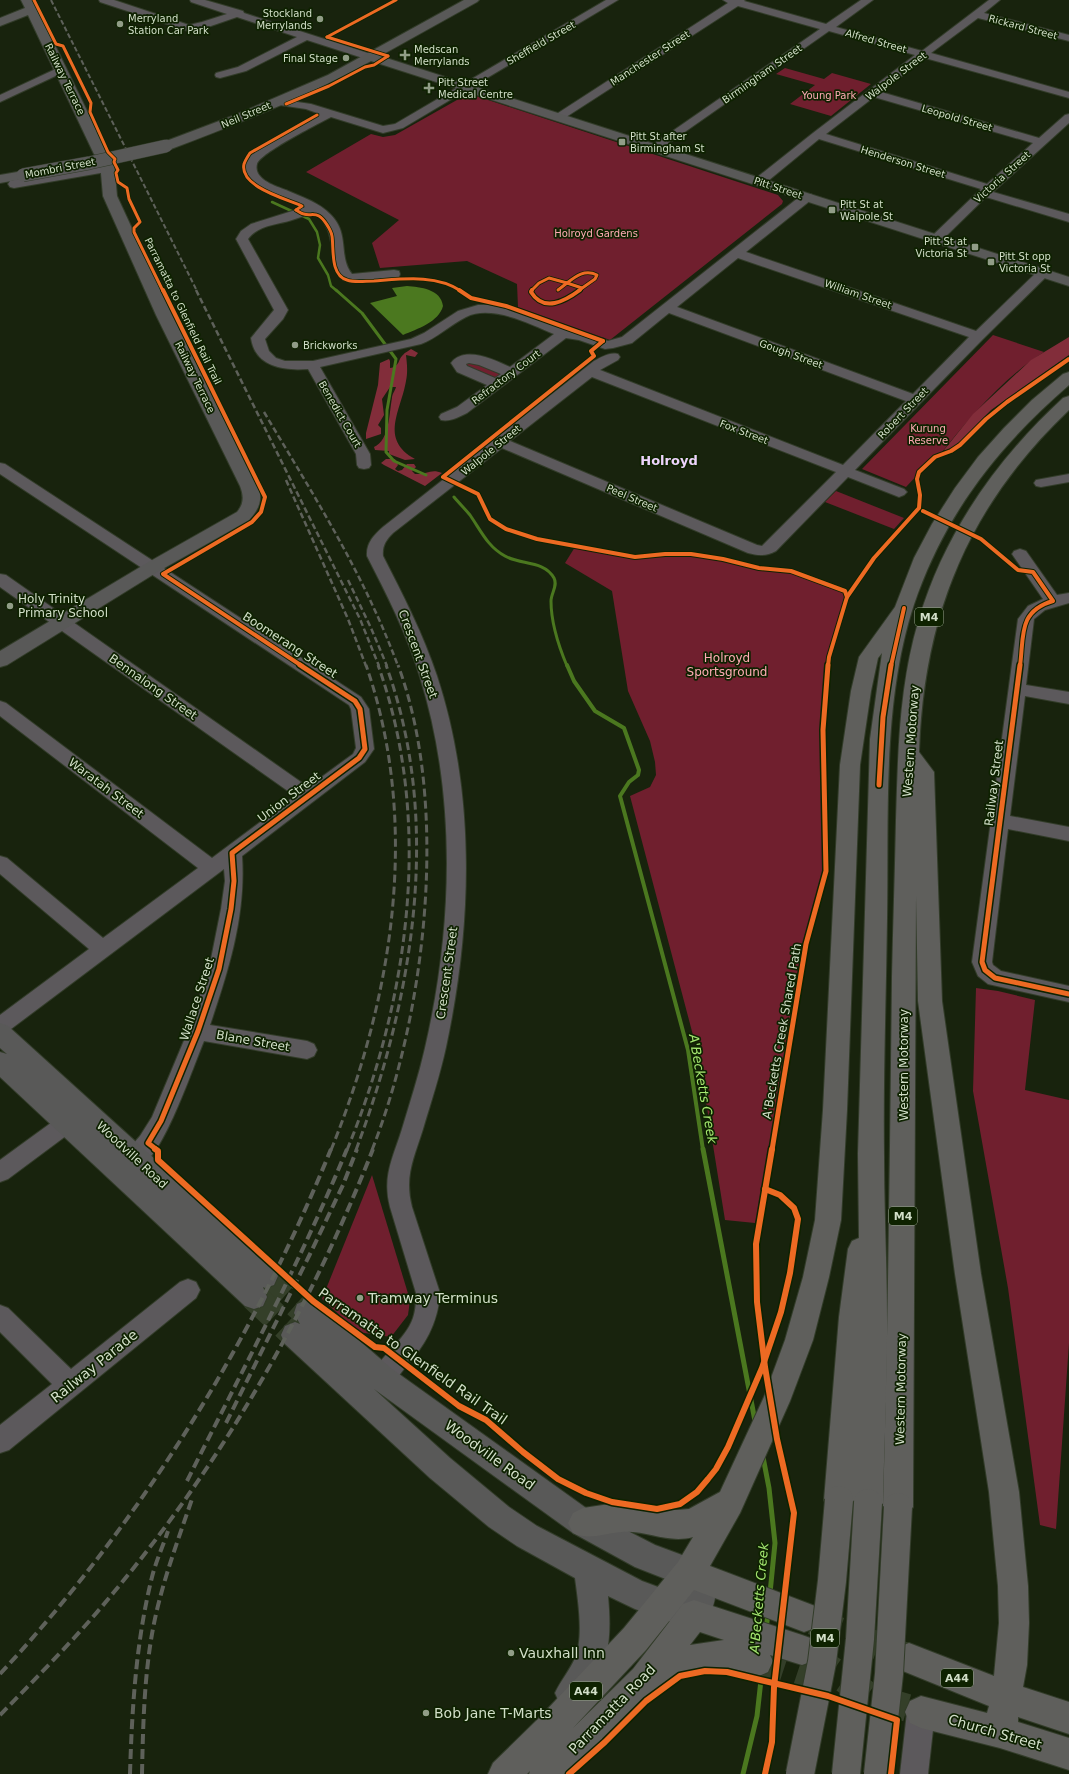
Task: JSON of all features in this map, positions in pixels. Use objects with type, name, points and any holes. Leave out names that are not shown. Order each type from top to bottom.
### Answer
[{"type":"highway","name":"M4","points":[[846,1774],[860,1652],[854,1502],[874,1322],[871,1154],[880,739],[884,699],[890,662],[904,608],[934,534],[965,484],[991,451],[1019,421],[1069,377]]},
{"type":"highway","name":"Western Motorway","points":[[878,1774],[894,1615],[898,1507],[902,1318],[904,925],[908,753],[913,694],[921,649],[929,618],[950,560],[974,513],[996,479],[1030,438],[1069,401]]},
{"type":"highway","points":[[804,1617],[704,1578],[730,1503],[776,1400],[799,1340],[816,1277],[828,1220],[835,1110],[851,758],[861,691],[869,657],[904,608]]},
{"type":"highway","points":[[908,753],[924,772],[930,1001],[968,1274],[1004,1492],[1013,1586],[1014,1623],[1011,1665],[1000,1732]]},
{"type":"highway","name":"M4","points":[[800,1774],[822,1662],[832,1581],[854,1502]]},
{"type":"highway","points":[[582,1523],[623,1517],[678,1525],[692,1523],[730,1503]]},
{"type":"highway","name":"A44","points":[[504,1774],[549,1730],[635,1639],[663,1604],[704,1578]]},
{"type":"highway","points":[[705,1618],[802,1650]]},
{"type":"highway","name":"Parramatta Road","points":[[545,1774],[566,1757],[705,1618]]},
{"type":"highway","name":"A44","points":[[644,1680],[676,1663],[708,1657],[730,1655],[757,1661]]},
{"type":"highway","name":"A44","points":[[909,1658],[1006,1697],[1069,1718]]},
{"type":"highway","name":"Church Street","points":[[921,1712],[1000,1732],[1069,1754]]},
{"type":"main road","name":"Neil Street","points":[[166,146],[202,133],[332,78],[473,0]]},
{"type":"main road","points":[[0,22],[21,12],[29,5]]},
{"type":"main road","name":"Railway Terrace","points":[[29,5],[106,162],[110,196],[164,314],[244,475],[252,497],[251,506],[243,516],[153,567]]},
{"type":"main road","name":"Pitt Street","points":[[371,56],[1069,282]]},
{"type":"main road","name":"Mombri Street","points":[[0,179],[18,179],[166,146]]},
{"type":"main road","points":[[0,660],[153,567]]},
{"type":"main road","name":"Woodville Road","points":[[0,1034],[75,1117],[132,1182],[259,1286],[135,1158],[75,1117],[0,1062]]},
{"type":"main road","name":"Woodville Road","points":[[663,1604],[635,1594],[589,1570],[527,1536],[505,1520],[440,1468],[301,1324],[382,1378],[582,1523],[646,1556],[704,1578]]},
{"type":"main road","points":[[382,1378],[382,1391],[399,1408],[440,1468]]},
{"type":"main road","points":[[549,1730],[589,1663],[594,1625],[589,1570]]},
{"type":"main road","name":"Parramatta Road","points":[[704,1578],[701,1600],[705,1618]]},
{"type":"main road","points":[[663,1604],[705,1618]]},
{"type":"street","points":[[104,0],[185,27],[195,27],[238,13]]},
{"type":"street","name":"Pitt Street","points":[[195,0],[371,56]]},
{"type":"street","name":"Pitt Street","points":[[204,0],[306,37],[371,56]]},
{"type":"street","name":"Sheffield Street","points":[[277,102],[307,106],[376,129],[387,130],[399,126],[613,0]]},
{"type":"street","name":"Birmingham Street","points":[[655,148],[868,0]]},
{"type":"street","name":"Walpole Street","points":[[759,182],[817,135],[978,15],[995,0]]},
{"type":"street","name":"Alfred Street","points":[[735,1],[1069,95]]},
{"type":"street","name":"Manchester Street","points":[[559,117],[735,1]]},
{"type":"street","name":"Rickard Street","points":[[978,15],[1069,38]]},
{"type":"street","points":[[220,75],[242,69],[306,37]]},
{"type":"street","points":[[0,99],[60,70]]},
{"type":"street","name":"Leopold Street","points":[[873,93],[1041,142]]},
{"type":"street","points":[[296,94],[298,99],[307,106]]},
{"type":"street","points":[[330,113],[265,149],[255,157],[250,168],[254,177],[264,186],[297,198],[309,209],[332,224],[337,233],[340,266],[348,277],[358,278],[394,274]]},
{"type":"street","name":"Victoria Street","points":[[936,239],[1069,117]]},
{"type":"street","name":"Henderson Street","points":[[817,135],[1069,218]]},
{"type":"street","name":"Mombri Street","points":[[18,179],[106,162]]},
{"type":"street","name":"Walpole Street","points":[[375,556],[376,544],[388,530],[501,442],[608,353],[807,197]]},
{"type":"street","name":"Fox Street","points":[[309,209],[287,218],[257,225],[248,230],[242,239],[281,310],[278,316],[261,333],[258,340],[264,354],[272,360],[291,366],[312,365],[404,344],[427,336],[462,313],[482,308],[503,311],[569,335],[575,341],[608,353],[846,472],[899,492]]},
{"type":"street","name":"William Street","points":[[737,253],[978,336]]},
{"type":"street","name":"Robert Street","points":[[764,551],[770,548],[978,336],[1043,274]]},
{"type":"street","name":"Gough Street","points":[[667,308],[916,400]]},
{"type":"street","name":"Refractory Court","points":[[446,417],[462,410],[512,373],[569,335]]},
{"type":"street","points":[[497,384],[462,369],[458,364],[464,359],[474,359],[512,373]]},
{"type":"street","name":"Benedict Court","points":[[312,365],[363,454],[364,465]]},
{"type":"street","name":"Peel Street","points":[[501,442],[754,550],[764,551]]},
{"type":"street","name":"Boomerang Street","points":[[0,467],[355,701],[360,709],[365,749],[359,758]]},
{"type":"street","points":[[1041,483],[1069,478]]},
{"type":"street","points":[[1020,554],[1061,599]]},
{"type":"street","name":"Crescent Street","points":[[375,556],[398,600],[415,639],[434,698],[446,750],[454,803],[456,863],[451,957],[437,1038],[414,1124],[398,1174],[397,1185],[400,1202],[428,1293],[429,1304],[423,1326],[382,1378]]},
{"type":"street","name":"Bennalong Street","points":[[0,580],[307,796]]},
{"type":"street","name":"Railway Street","points":[[1061,599],[1037,607],[1028,614],[1026,619],[982,962],[985,970],[995,978],[1069,994]]},
{"type":"street","points":[[1016,689],[1069,698]]},
{"type":"street","name":"Waratah Street","points":[[0,708],[212,868]]},
{"type":"street","name":"Union Street","points":[[0,1026],[359,758]]},
{"type":"street","points":[[1000,821],[1069,834]]},
{"type":"street","name":"Wallace Street","points":[[135,1158],[148,1143],[161,1121],[198,1031],[219,969],[231,909],[234,881],[232,853]]},
{"type":"street","points":[[0,863],[103,949]]},
{"type":"street","name":"Blane Street","points":[[198,1031],[307,1050]]},
{"type":"street","points":[[0,1172],[75,1117]]},
{"type":"street","name":"Railway Parade","points":[[0,1442],[188,1290]]},
{"type":"street","points":[[0,1316],[70,1385]]},
{"type":"street","points":[[914,1774],[921,1712]]},
{"type":"green space","name":"Young Park","points":[[785,68],[824,79],[832,73],[871,84],[831,116],[790,104],[815,85],[776,74]]},
{"type":"green space","name":"Holroyd Gardens","points":[[473,95],[778,195],[783,201],[782,204],[610,340],[518,307],[517,284],[467,261],[380,268],[372,243],[399,220],[306,172],[371,134],[383,137],[395,135],[464,96]]},
{"type":"green space","name":"Kurung Reserve","points":[[993,335],[1044,352],[1029,362],[1000,387],[974,414],[939,456],[936,455],[906,487],[862,469]]},
{"type":"green space","points":[[470,360],[503,374],[496,379],[464,367],[462,363]]},
{"type":"green space","points":[[836,491],[904,518],[894,529],[825,502]]},
{"type":"green space","name":"Holroyd Sportsground","points":[[575,547],[635,557],[665,554],[691,554],[723,559],[759,568],[791,571],[845,591],[847,597],[829,657],[823,730],[826,871],[806,944],[765,1189],[755,1223],[725,1220],[699,1058],[630,796],[650,787],[656,775],[655,762],[650,741],[628,691],[612,591],[565,563]]},
{"type":"green space","points":[[976,988],[998,991],[1035,1000],[1025,1090],[1069,1100],[1069,1343],[1056,1529],[1040,1525],[1008,1288],[973,1091]]},
{"type":"green space","points":[[372,1175],[410,1300],[408,1315],[391,1337],[358,1332],[322,1299]]},
{"type":"shaded area","points":[[407,286],[424,288],[434,292],[441,300],[443,306],[441,312],[432,321],[403,335],[370,303],[397,296],[392,288]]},
{"type":"shaded area","points":[[1069,337],[1069,355],[991,410],[956,446],[944,450],[973,414],[1031,360]]},
{"type":"shaded area","points":[[411,349],[418,353],[415,357],[406,355],[407,378],[395,424],[395,433],[398,443],[404,451],[415,459],[405,460],[389,454],[389,451],[375,450],[374,447],[379,444],[386,432],[392,397],[396,387],[390,387],[382,399],[384,415],[378,425],[381,428],[381,434],[366,439],[366,433],[378,385],[380,363],[389,359],[390,368],[396,366],[401,357]]},
{"type":"shaded area","points":[[386,459],[395,459],[398,465],[395,469],[398,471],[402,470],[407,464],[414,464],[416,467],[412,471],[415,474],[422,474],[432,471],[442,473],[425,486],[381,463]]},
{"type":"waterway","name":"A'Becketts Creek","points":[[272,202],[309,219],[317,232],[320,245],[318,258],[328,275],[331,286],[337,291]]},
{"type":"waterway","name":"A'Becketts Creek","points":[[336,290],[362,313],[396,359],[387,410],[386,452],[394,461],[426,475]]},
{"type":"waterway","name":"A'Becketts Creek","points":[[454,497],[470,515],[489,543],[499,552],[511,559],[538,566],[550,572],[555,581],[555,587],[551,598],[552,617],[558,643],[567,666]]},
{"type":"waterway","name":"A'Becketts Creek","points":[[567,665],[574,681],[595,711],[624,728],[639,770],[638,775],[629,782],[620,796],[688,1050],[703,1150]]},
{"type":"waterway","name":"A'Becketts Creek","points":[[703,1149],[755,1421]]},
{"type":"waterway","name":"A'Becketts Creek","points":[[763,1457],[769,1488],[775,1543],[770,1593]]},
{"type":"waterway","name":"A'Becketts Creek","points":[[766,1629],[768,1614]]},
{"type":"waterway","name":"A'Becketts Creek","points":[[743,1774],[757,1716],[762,1671]]},
{"type":"tunnel","points":[[265,1276],[307,1313]]},
{"type":"tunnel","points":[[254,1297],[295,1335]]},
{"type":"tunnel","points":[[813,1621],[904,1656]]},
{"type":"tunnel","points":[[810,1655],[870,1697],[921,1712]]},
{"type":"tunnel","points":[[757,1661],[832,1686]]},
{"type":"railway","points":[[51,0],[127,151]]},
{"type":"railway","points":[[130,157],[197,291]]},
{"type":"railway","points":[[196,290],[360,619],[379,666]]},
{"type":"railway","points":[[264,412],[354,567],[385,632],[398,666]]},
{"type":"railway","points":[[286,480],[348,619],[366,666]]},
{"type":"railway","points":[[348,580],[387,666]]},
{"type":"railway","points":[[331,1150],[353,1092],[370,1032],[384,971],[392,910],[395,848],[392,786],[383,725],[366,665]]},
{"type":"railway","points":[[347,1150],[368,1092],[386,1032],[399,971],[407,909],[409,847],[406,785],[395,724],[378,665]]},
{"type":"railway","points":[[356,1150],[376,1092],[393,1032],[406,971],[414,909],[417,847],[413,786],[403,725],[386,665]]},
{"type":"railway","points":[[372,1150],[391,1096],[406,1036],[418,973],[425,909],[427,844],[423,781],[414,720],[398,665]]},
{"type":"railway","points":[[0,1674],[52,1616],[100,1555],[146,1492],[189,1426],[229,1359],[266,1291],[300,1220],[331,1149]]},
{"type":"railway","points":[[187,1481],[310,1234],[347,1149]]},
{"type":"railway","points":[[226,1423],[343,1185],[357,1149]]},
{"type":"railway","points":[[0,1715],[101,1608],[154,1542],[192,1490],[228,1436],[292,1325],[348,1209],[373,1149]]},
{"type":"railway","points":[[142,1774],[143,1721],[149,1651],[155,1617],[164,1583],[192,1499]]},
{"type":"railway","points":[[130,1774],[132,1724],[142,1626],[154,1571],[168,1531]]},
{"type":"cycle path","name":"Parramatta to Glenfield Rail Trail","points":[[34,0],[56,44],[63,46],[80,79],[91,103],[90,112],[108,152],[115,159],[114,162],[118,170],[116,173],[118,182],[127,188],[129,199],[140,222],[134,228],[134,232],[265,497],[261,512],[252,522],[163,574],[355,701],[360,709],[365,749],[359,758],[232,853],[234,881],[231,909],[219,969],[198,1031],[161,1121],[148,1143],[158,1151],[158,1160],[313,1301],[375,1347],[384,1348],[459,1406],[486,1420],[523,1452],[558,1479],[586,1493],[612,1502],[657,1509],[680,1504],[697,1492],[716,1469],[728,1447],[762,1368],[781,1312],[790,1273],[798,1219],[794,1208],[780,1195],[765,1189]]},
{"type":"cycle path","points":[[327,37],[396,0]]},
{"type":"cycle path","points":[[327,37],[388,56]]},
{"type":"cycle path","points":[[286,104],[329,86],[365,67],[374,65],[388,56]]},
{"type":"cycle path","points":[[296,210],[302,206],[259,188],[250,181],[244,174],[244,164],[250,153],[317,115]]},
{"type":"cycle path","points":[[296,210],[305,215],[314,214],[319,216],[325,223],[332,235],[332,254],[336,270],[345,280],[358,282],[414,278],[441,282],[458,289],[471,298],[506,306],[603,341]]},
{"type":"cycle path","points":[[558,290],[566,283],[571,280],[576,276],[587,272],[592,272],[597,275],[595,279],[562,302],[542,302],[531,292],[536,285],[549,278],[559,279],[566,282],[569,284],[582,288]]},
{"type":"cycle path","points":[[603,341],[591,351],[594,356],[443,477],[478,494],[490,519],[506,529],[537,539],[635,557],[665,554],[691,554],[723,559],[759,568],[791,571],[845,591],[847,597]]},
{"type":"cycle path","name":"A'Becketts Creek Shared Path","points":[[765,1774],[772,1742],[774,1687],[794,1513],[777,1439],[765,1367],[757,1302],[756,1244],[806,944],[826,871],[823,730],[829,657],[847,597],[874,558],[919,508],[920,495],[917,479],[919,472],[935,457],[951,451],[960,445],[986,419],[1007,402],[1069,359]]},
{"type":"cycle path","points":[[923,511],[981,539],[1018,570],[1033,572],[1053,601],[1037,607],[1026,619],[982,962],[985,970],[995,978],[1069,994]]},
{"type":"cycle path","points":[[879,785],[881,739],[886,695],[893,652],[904,608]]},
{"type":"cycle path","points":[[569,1774],[605,1742],[646,1701],[680,1676],[705,1671],[727,1672],[828,1696],[897,1720],[891,1774]]},
{"type":"place","name":"Stockland Merrylands","points":[[320,19]]},
{"type":"place","name":"Merryland Station Car Park","points":[[120,24]]},
{"type":"place","name":"Medscan Merrylands","points":[[405,55]]},
{"type":"place","name":"Final Stage","points":[[346,58]]},
{"type":"place","name":"Pitt Street Medical Centre","points":[[429,88]]},
{"type":"place","name":"Pitt St after Birmingham St","points":[[622,142]]},
{"type":"place","name":"Pitt St at Walpole St","points":[[832,210]]},
{"type":"place","name":"Pitt St at Victoria St","points":[[975,247]]},
{"type":"place","name":"Pitt St opp Victoria St","points":[[991,262]]},
{"type":"place","name":"Brickworks","points":[[295,345]]},
{"type":"place","name":"Holy Trinity Primary School","points":[[10,606]]},
{"type":"place","name":"Tramway Terminus","points":[[360,1298]]},
{"type":"place","name":"Vauxhall Inn","points":[[511,1653]]},
{"type":"place","name":"Bob Jane T-Marts","points":[[426,1713]]},
{"type":"district","name":"Holroyd","points":[[669,460]]}]
